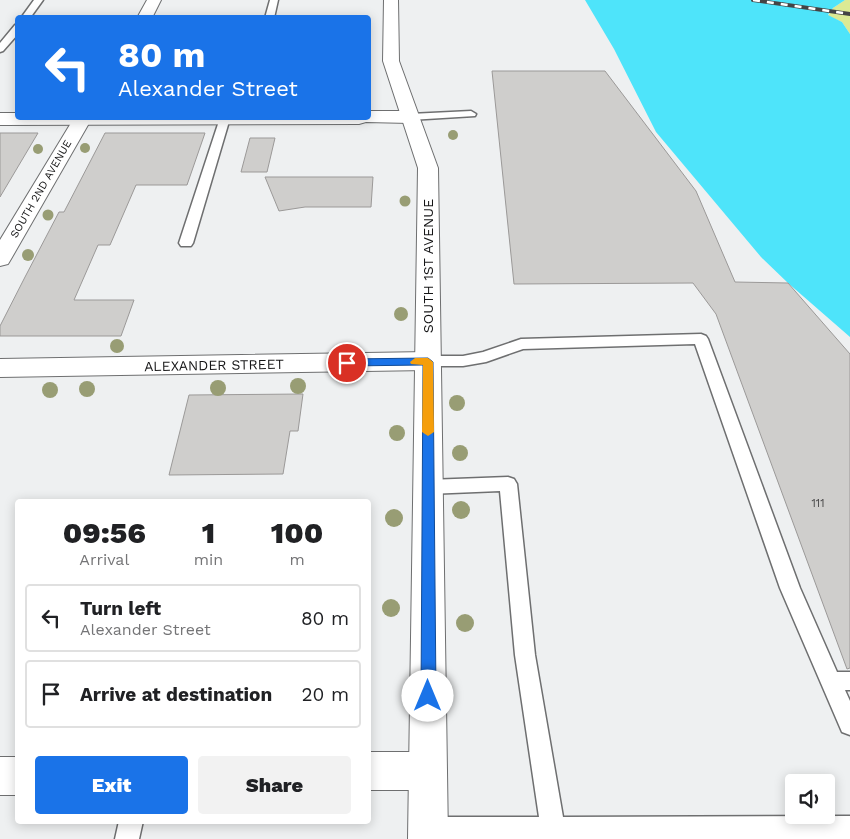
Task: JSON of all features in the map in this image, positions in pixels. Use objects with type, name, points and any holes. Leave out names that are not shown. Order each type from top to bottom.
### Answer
[{"type":"street","points":[[146,15],[154,0]]},
{"type":"street","name":"SOUTH 1ST AVENUE","points":[[392,0],[391,61],[428,168],[428,834]]},
{"type":"street","points":[[371,117],[410,117]]},
{"type":"street","points":[[0,119],[15,119]]},
{"type":"street","name":"SOUTH 2ND AVENUE","points":[[0,259],[81,120]]},
{"type":"street","name":"ALEXANDER STREET","points":[[0,368],[428,362]]},
{"type":"street","points":[[371,771],[428,771]]},
{"type":"street","points":[[0,776],[15,776]]},
{"type":"lane","points":[[27,15],[39,0]]},
{"type":"lane","points":[[270,15],[274,0]]},
{"type":"lane","points":[[0,49],[15,31]]},
{"type":"lane","points":[[410,117],[472,114]]},
{"type":"lane","points":[[186,243],[234,120]]},
{"type":"lane","points":[[428,362],[471,360],[486,357],[520,344],[701,339],[790,588],[840,681],[850,725]]},
{"type":"lane","points":[[428,487],[508,484],[525,655],[553,829]]},
{"type":"lane","points":[[127,839],[130,824]]},
{"type":"lane","points":[[428,834],[553,829],[850,828]]},
{"type":"green space","points":[[845,0],[850,0],[850,34],[842,22],[828,16],[833,8]]},
{"type":"water","points":[[585,0],[845,0],[833,8],[828,15],[842,22],[850,34],[850,337],[761,257],[656,132],[614,49]]},
{"type":"building","points":[[492,71],[605,71],[696,191],[735,282],[788,283],[850,354],[850,668],[847,669],[716,314],[693,283],[514,284]]},
{"type":"building","points":[[0,133],[38,133],[0,197]]},
{"type":"building","points":[[105,133],[205,133],[187,185],[136,185],[110,245],[98,245],[74,300],[134,300],[121,336],[0,336],[0,326],[25,277],[59,212],[64,212]]},
{"type":"building","points":[[250,138],[275,138],[267,172],[241,172]]},
{"type":"building","points":[[265,177],[373,177],[371,207],[305,207],[279,211]]},
{"type":"building","points":[[303,394],[298,431],[290,431],[283,474],[169,475],[189,395]]},
{"type":"railway","points":[[753,0],[850,14]]},
{"type":"slow traffic","points":[[415,362],[428,362],[428,432]]},
{"type":"route","points":[[347,363],[428,362],[428,696]]}]
